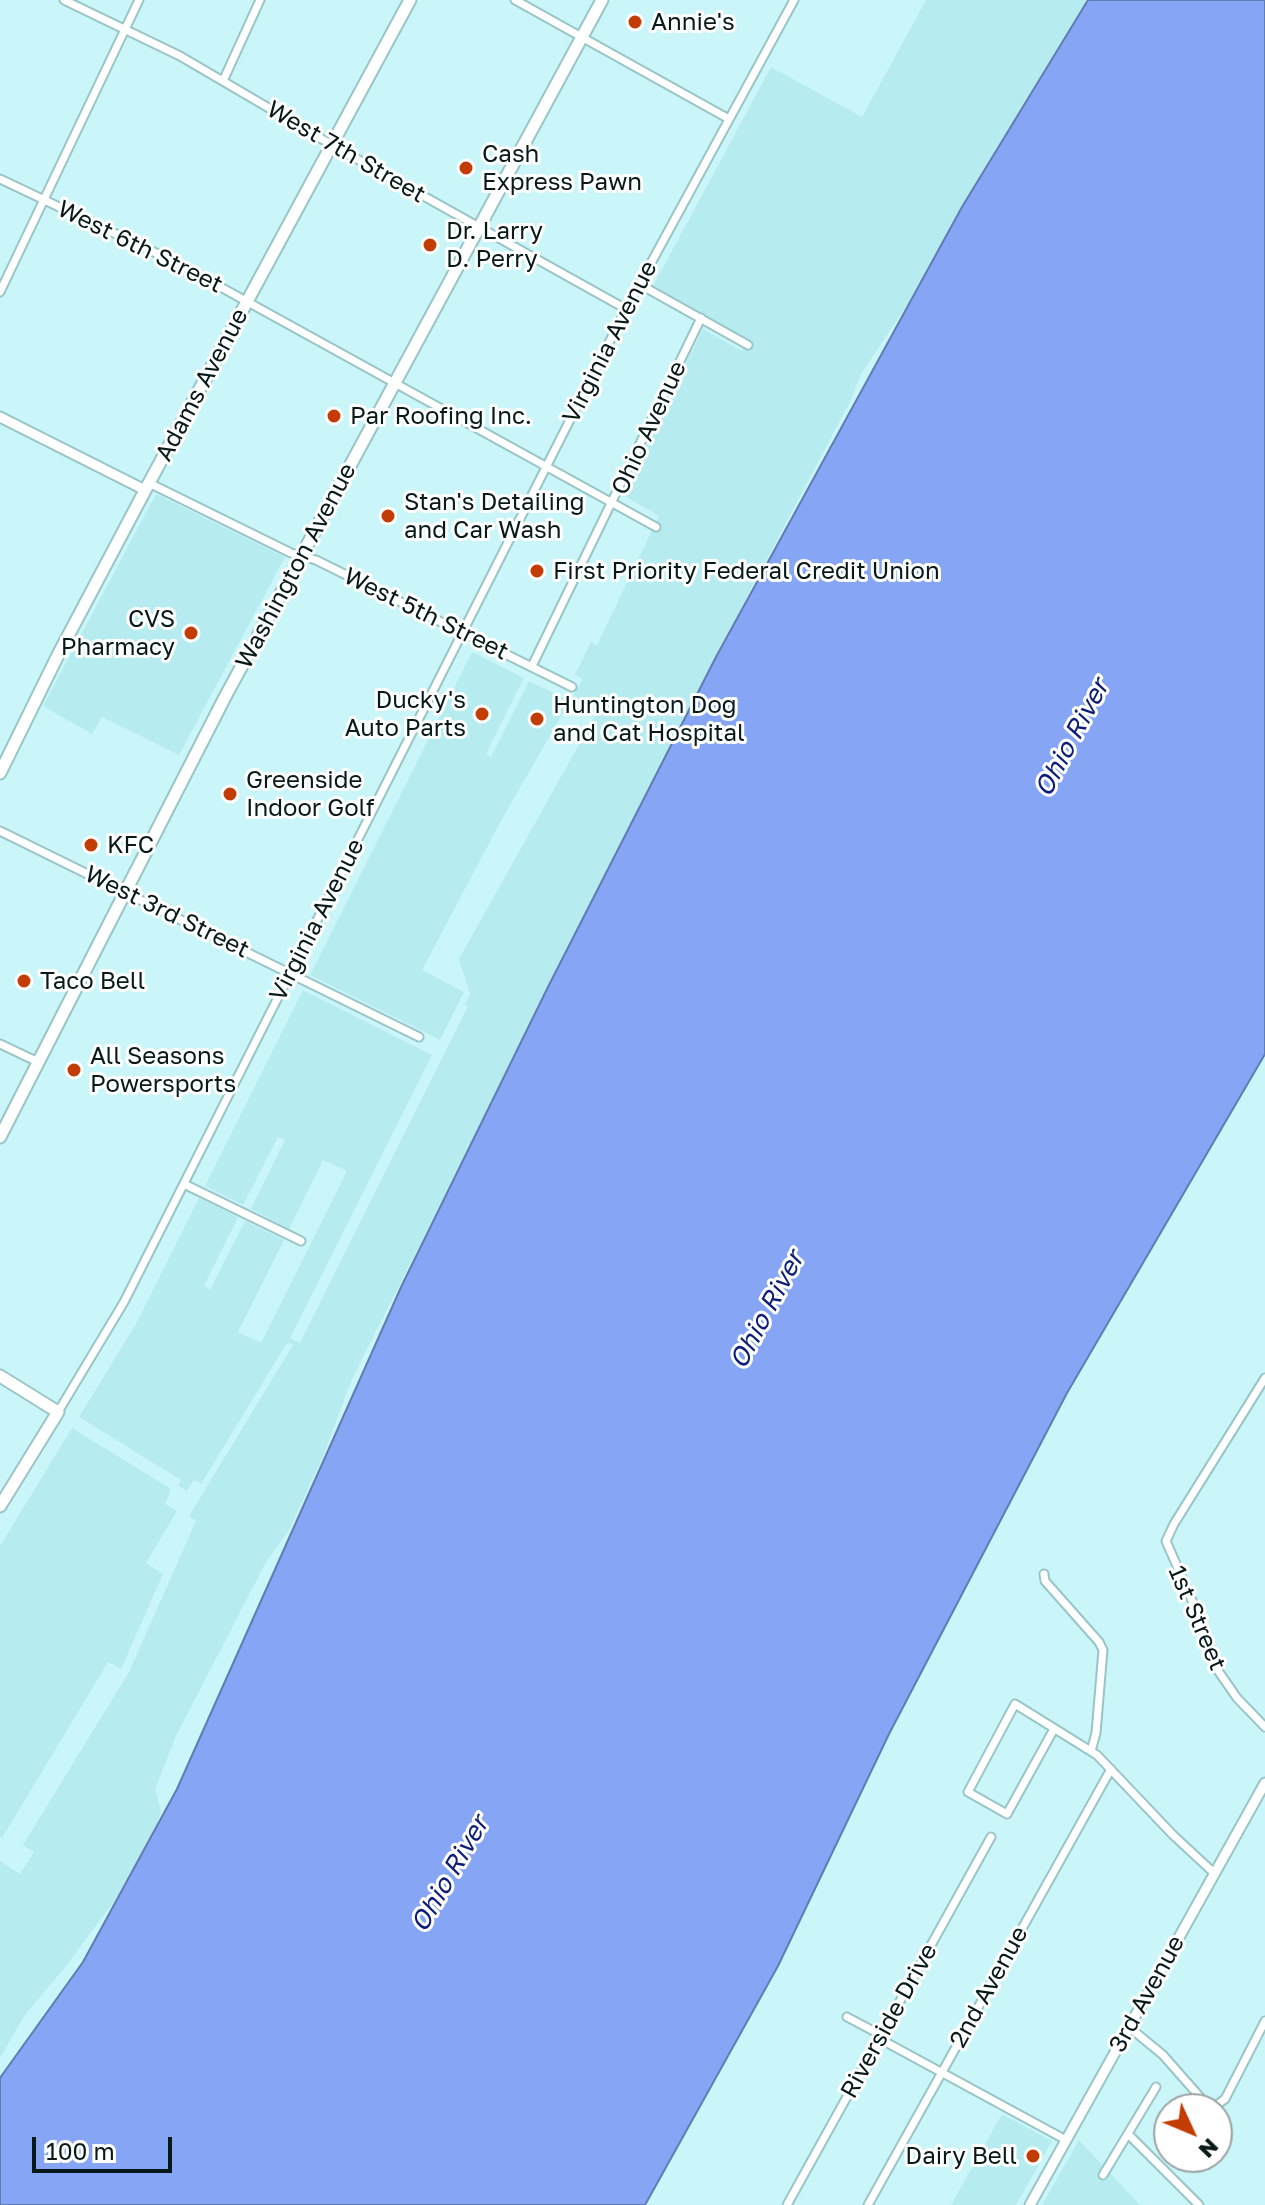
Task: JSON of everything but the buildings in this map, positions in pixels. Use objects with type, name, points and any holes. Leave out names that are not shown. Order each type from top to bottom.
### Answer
[{"type":"main road","name":"Adams Avenue","points":[[0,773],[147,486],[410,0]]},
{"type":"main road","name":"Washington Avenue","points":[[0,1137],[124,891],[602,0]]},
{"type":"main road","points":[[0,1376],[58,1412],[0,1506]]},
{"type":"street","name":"West 7th Street","points":[[64,0],[223,81],[626,309]]},
{"type":"street","points":[[0,292],[139,0]]},
{"type":"street","points":[[223,81],[260,0]]},
{"type":"street","points":[[515,0],[729,119]]},
{"type":"street","name":"Virginia Avenue","points":[[58,1412],[116,1318],[626,309],[794,0]]},
{"type":"street","name":"West 6th Street","points":[[0,179],[177,263],[656,527]]},
{"type":"street","points":[[639,284],[748,345]]},
{"type":"street","name":"Ohio Avenue","points":[[532,666],[701,318]]},
{"type":"street","name":"West 5th Street","points":[[1,420],[291,553],[316,560],[572,687]]},
{"type":"street","name":"West 3rd Street","points":[[0,831],[419,1037]]},
{"type":"street","points":[[0,1044],[38,1062]]},
{"type":"street","points":[[184,1184],[301,1241]]},
{"type":"street","name":"1st Street","points":[[1265,1378],[1166,1541],[1219,1672],[1237,1698],[1265,1727]]},
{"type":"street","points":[[1044,1574],[1045,1581],[1103,1650],[1096,1733],[1091,1751]]},
{"type":"street","points":[[1054,1729],[1007,1814],[968,1792],[1015,1704],[1091,1751],[1214,1873]]},
{"type":"street","name":"2nd Avenue","points":[[868,2205],[1111,1769]]},
{"type":"street","name":"3rd Avenue","points":[[1030,2205],[1265,1783]]},
{"type":"street","name":"Riverside Drive","points":[[787,2205],[991,1837]]},
{"type":"street","points":[[847,2017],[1066,2140]]},
{"type":"street","points":[[1129,2027],[1169,2061],[1207,2105],[1214,2107],[1225,2099],[1265,2021]]},
{"type":"street","points":[[1103,2175],[1156,2087]]},
{"type":"street","points":[[1128,2134],[1199,2205]]},
{"type":"shaded area","points":[[926,0],[1087,0],[962,207],[913,296],[861,374],[851,400],[749,593],[352,1379],[324,1454],[289,1530],[265,1564],[176,1736],[155,1789],[161,1811],[155,1830],[115,1900],[24,2016],[0,2058],[0,1861],[20,1874],[34,1852],[23,1845],[129,1672],[196,1521],[189,1516],[293,1345],[287,1343],[201,1484],[194,1480],[187,1491],[178,1486],[181,1480],[79,1417],[136,1324],[199,1198],[238,1217],[204,1286],[210,1290],[245,1221],[284,1240],[238,1332],[261,1343],[347,1171],[323,1160],[289,1229],[251,1209],[285,1140],[278,1137],[243,1205],[205,1186],[303,990],[432,1055],[290,1338],[300,1343],[468,1006],[465,1004],[470,994],[459,959],[596,714],[570,701],[583,679],[575,675],[591,642],[597,645],[659,516],[621,494],[703,329],[742,351],[748,340],[653,286],[771,67],[862,117]]},
{"type":"shaded area","points":[[156,494],[285,557],[179,755],[102,717],[92,734],[43,706]]},
{"type":"shaded area","points":[[472,652],[524,678],[486,754],[491,757],[529,681],[570,701],[502,819],[422,970],[464,992],[440,1040],[310,975]]},
{"type":"shaded area","points":[[72,1428],[171,1489],[165,1504],[177,1511],[146,1563],[163,1574],[121,1669],[108,1662],[2,1838],[0,1546]]},
{"type":"shaded area","points":[[1002,2114],[1052,2141],[1016,2205],[951,2205]]},
{"type":"shaded area","points":[[1079,2140],[1140,2205],[1042,2205]]},
{"type":"water","name":"Ohio River","points":[[1088,0],[1265,0],[1265,1054],[1067,1393],[889,1734],[778,1966],[645,2205],[0,2205],[0,2078],[83,1962],[177,1789],[402,1285],[548,987],[716,657],[962,207]]},
{"type":"place","name":"Annie's","points":[[635,22]]},
{"type":"place","name":"Cash Express Pawn","points":[[466,168]]},
{"type":"place","name":"Dr. Larry D. Perry","points":[[430,245]]},
{"type":"place","name":"Par Roofing Inc.","points":[[334,416]]},
{"type":"place","name":"Stan's Detailing and Car Wash","points":[[388,516]]},
{"type":"place","name":"First Priority Federal Credit Union","points":[[537,571]]},
{"type":"place","name":"CVS Pharmacy","points":[[191,633]]},
{"type":"place","name":"Ducky's Auto Parts","points":[[482,714]]},
{"type":"place","name":"Huntington Dog and Cat Hospital","points":[[537,719]]},
{"type":"place","name":"Greenside Indoor Golf","points":[[230,794]]},
{"type":"place","name":"KFC","points":[[91,845]]},
{"type":"place","name":"Taco Bell","points":[[24,981]]},
{"type":"place","name":"All Seasons Powersports","points":[[74,1070]]},
{"type":"place","name":"Dairy Bell","points":[[1033,2156]]}]
